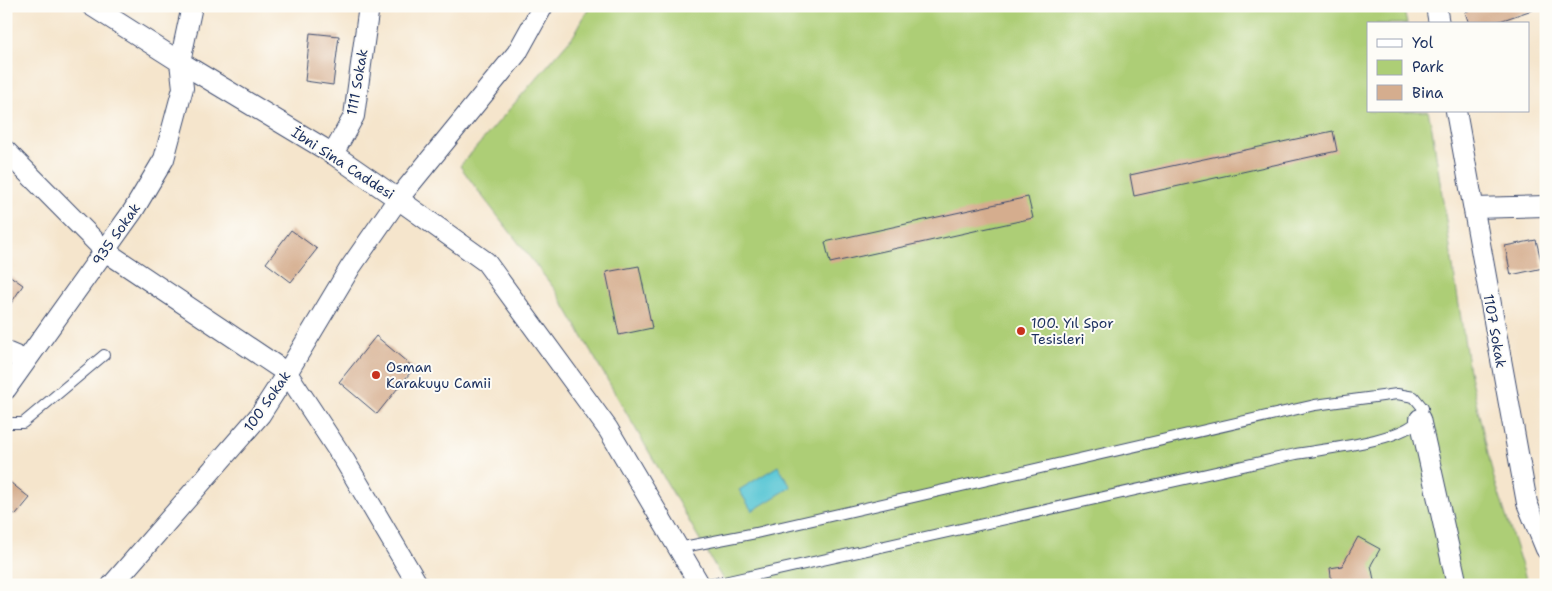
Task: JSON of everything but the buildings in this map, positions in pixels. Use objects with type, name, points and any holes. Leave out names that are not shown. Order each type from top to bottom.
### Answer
[{"type":"street","name":"İbni Sina Caddesi","points":[[92,6],[180,62],[333,154],[398,199],[517,52],[543,6]]},
{"type":"street","points":[[180,62],[192,6]]},
{"type":"street","name":"1111 Sokak","points":[[333,154],[354,116],[369,6]]},
{"type":"street","points":[[1436,6],[1439,22]]},
{"type":"street","name":"935 Sokak","points":[[6,389],[133,211],[164,159],[183,88],[180,62]]},
{"type":"street","name":"1107 Sokak","points":[[1456,112],[1527,503],[1546,549]]},
{"type":"street","points":[[6,151],[105,251],[287,373],[345,461],[418,585]]},
{"type":"street","points":[[398,199],[486,262],[608,429],[700,585]]},
{"type":"street","name":"100 Sokak","points":[[124,580],[260,415],[350,268],[398,199]]},
{"type":"street","points":[[1474,208],[1546,206]]},
{"type":"street","points":[[6,352],[26,360]]},
{"type":"street","points":[[1420,419],[1457,585]]},
{"type":"lane","points":[[6,423],[23,423],[104,356]]},
{"type":"lane","points":[[678,548],[756,533],[1315,405],[1397,394],[1414,397],[1423,408],[1420,419],[1404,431],[1384,439],[1296,454],[724,582],[700,585]]},
{"type":"green space","name":"100. Yıl Spor Tesisleri","points":[[590,6],[1403,6],[1407,22],[1367,22],[1367,112],[1428,112],[1469,371],[1493,475],[1528,585],[726,585],[556,291],[460,166],[574,35]]},
{"type":"water","points":[[778,466],[791,487],[752,511],[739,490]]},
{"type":"place","name":"100. Yıl Spor Tesisleri","points":[[1021,331]]},
{"type":"place","name":"Osman Karakuyu Camii","points":[[376,375]]}]
